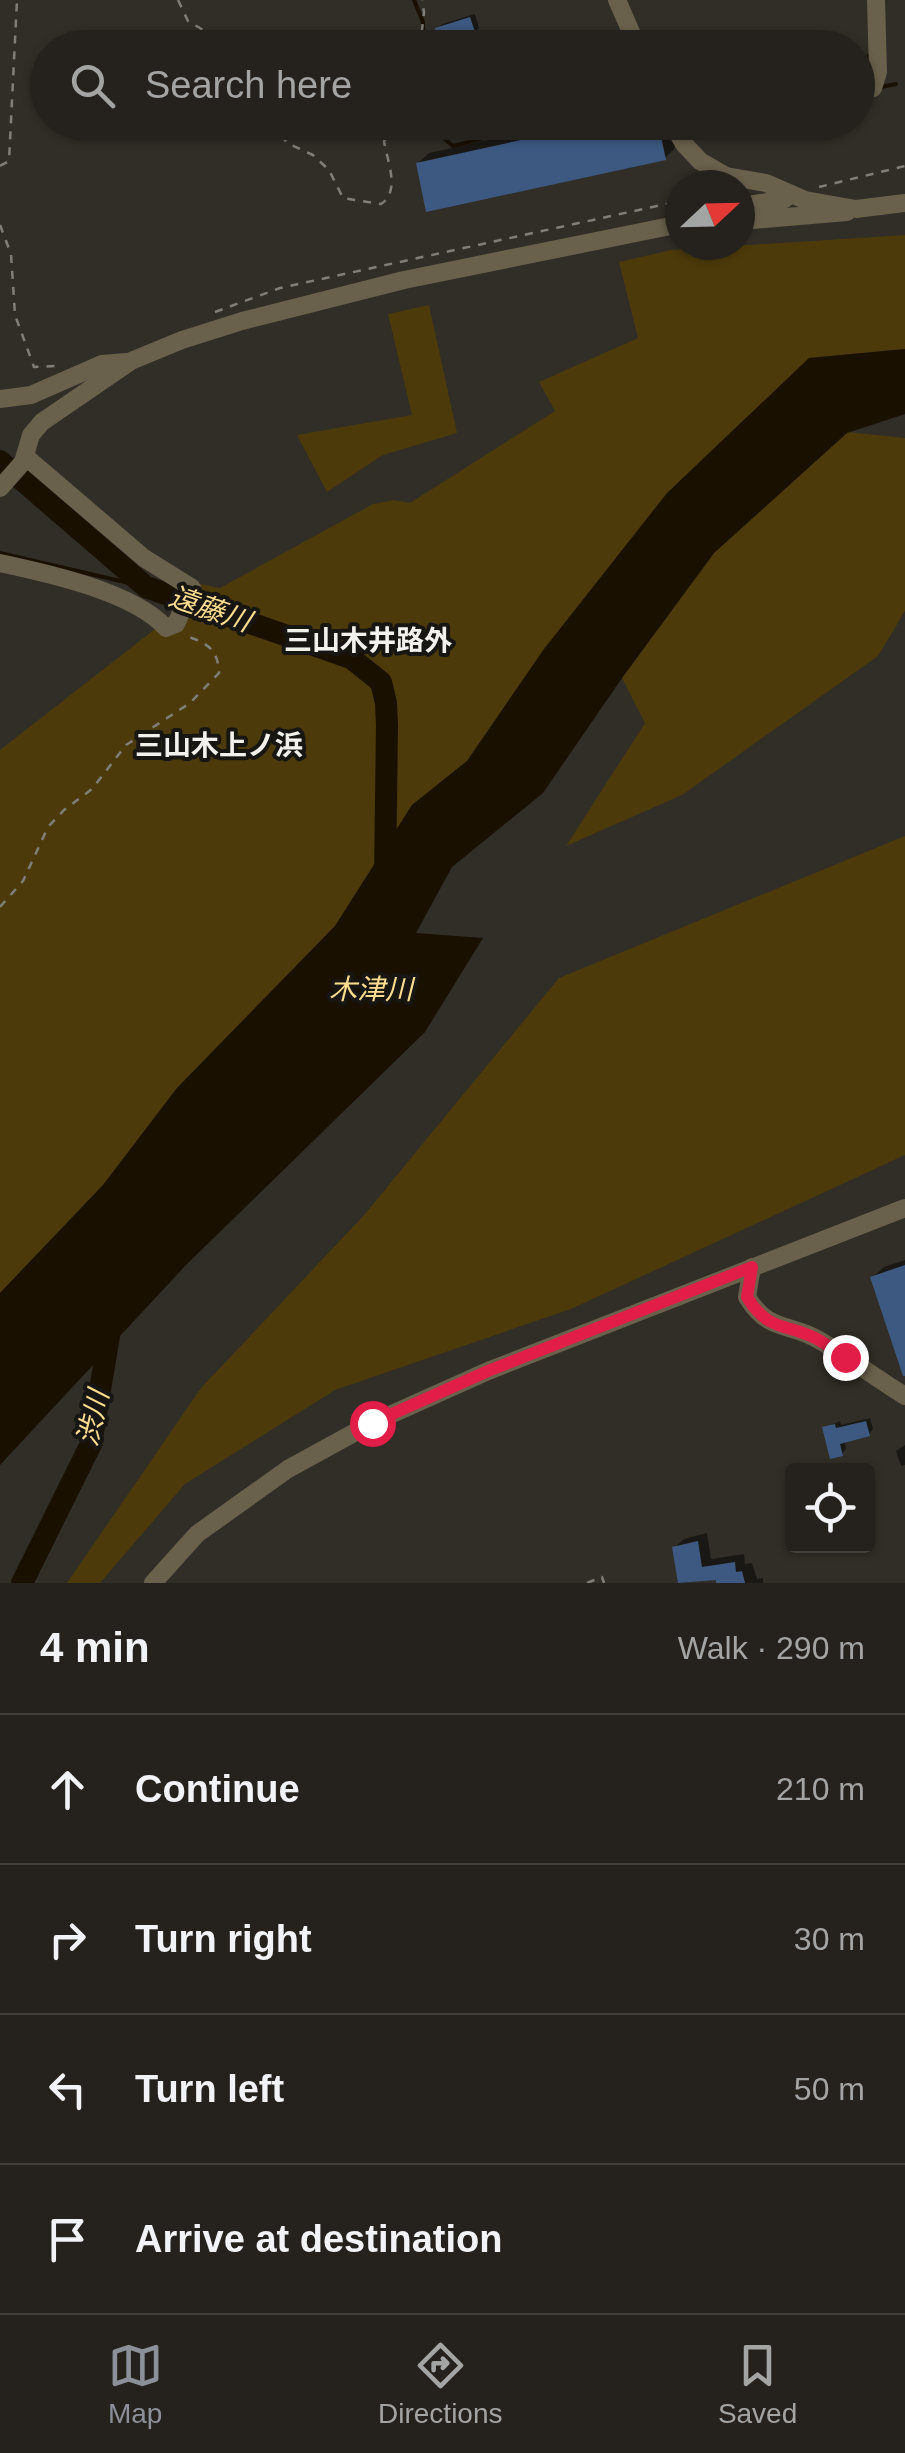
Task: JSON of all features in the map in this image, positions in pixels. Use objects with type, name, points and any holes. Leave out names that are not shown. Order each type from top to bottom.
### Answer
[{"type":"street","points":[[617,0],[630,30]]},
{"type":"street","points":[[875,80],[876,0]]},
{"type":"street","points":[[682,140],[700,161],[726,176],[766,183],[805,200],[856,209]]},
{"type":"street","points":[[755,204],[783,200],[791,194]]},
{"type":"street","points":[[755,220],[840,215],[905,203]]},
{"type":"street","points":[[0,488],[26,457],[31,436],[42,422],[131,361],[182,340],[314,300],[665,226]]},
{"type":"street","points":[[0,399],[31,395],[102,364],[131,361]]},
{"type":"street","points":[[0,564],[79,584],[127,602],[166,628],[176,624],[192,588],[144,558],[26,457]]},
{"type":"street","points":[[153,1583],[212,1523],[288,1470],[372,1423],[488,1371],[905,1208]]},
{"type":"street","points":[[752,1267],[747,1297],[764,1319],[777,1327],[814,1337],[905,1396]]},
{"type":"path","points":[[0,166],[8,160],[16,0]]},
{"type":"path","points":[[178,0],[188,22],[202,30]]},
{"type":"path","points":[[422,0],[422,30]]},
{"type":"path","points":[[285,140],[313,155],[329,170],[343,198],[381,204],[393,190],[385,140]]},
{"type":"path","points":[[791,194],[905,166]]},
{"type":"path","points":[[0,225],[11,254],[15,315],[34,367],[67,366]]},
{"type":"path","points":[[0,907],[23,881],[48,827],[92,789],[126,745],[190,704],[220,673],[210,644],[166,628]]},
{"type":"path","points":[[586,1583],[602,1577],[604,1583]]},
{"type":"shaded area","points":[[905,235],[905,349],[809,358],[586,598],[544,649],[467,761],[412,805],[335,926],[177,1088],[103,1185],[0,1293],[0,750],[155,629],[163,634],[184,627],[200,584],[220,588],[373,504],[394,500],[410,503],[555,411],[539,382],[638,338],[619,262],[665,251],[665,260],[755,260],[755,245]]},
{"type":"shaded area","points":[[429,305],[457,433],[383,455],[327,492],[297,435],[412,415],[388,314]]},
{"type":"shaded area","points":[[847,432],[905,438],[905,611],[878,656],[682,795],[566,846],[645,723],[622,678],[714,553]]},
{"type":"shaded area","points":[[905,836],[905,1155],[571,1309],[335,1390],[185,1484],[100,1583],[67,1583],[201,1388],[365,1214],[559,978]]},
{"type":"water","name":"木津川","points":[[905,349],[905,414],[847,433],[714,553],[543,793],[452,867],[416,933],[483,938],[425,1032],[186,1265],[0,1465],[0,1293],[103,1185],[177,1088],[335,926],[412,805],[467,761],[544,649],[667,493],[809,358]]},
{"type":"building","points":[[470,17],[474,30],[436,30]]},
{"type":"building","points":[[521,140],[662,140],[666,160],[426,212],[416,163]]},
{"type":"building","points":[[905,1265],[905,1376],[903,1376],[870,1277]]},
{"type":"building","points":[[866,1421],[870,1436],[840,1444],[843,1456],[830,1459],[822,1427]]},
{"type":"building","points":[[698,1541],[702,1567],[735,1562],[736,1572],[742,1571],[745,1583],[678,1583],[672,1547]]},
{"type":"waterway","points":[[414,0],[423,30]]},
{"type":"waterway","points":[[881,87],[896,84]]},
{"type":"waterway","points":[[446,140],[453,146],[476,140]]},
{"type":"waterway","name":"遠藤川","points":[[0,461],[146,587],[351,658],[381,682],[387,726],[385,875]]},
{"type":"waterway","points":[[0,553],[146,587]]},
{"type":"waterway","name":"渋川","points":[[22,1583],[91,1444],[111,1324]]},
{"type":"district","name":"三山木井路外","points":[[368,640]]},
{"type":"district","name":"三山木上ノ浜","points":[[219,745]]},
{"type":"route","points":[[372,1423],[488,1371],[752,1267],[747,1297],[764,1319],[777,1327],[814,1337],[845,1357]]}]
